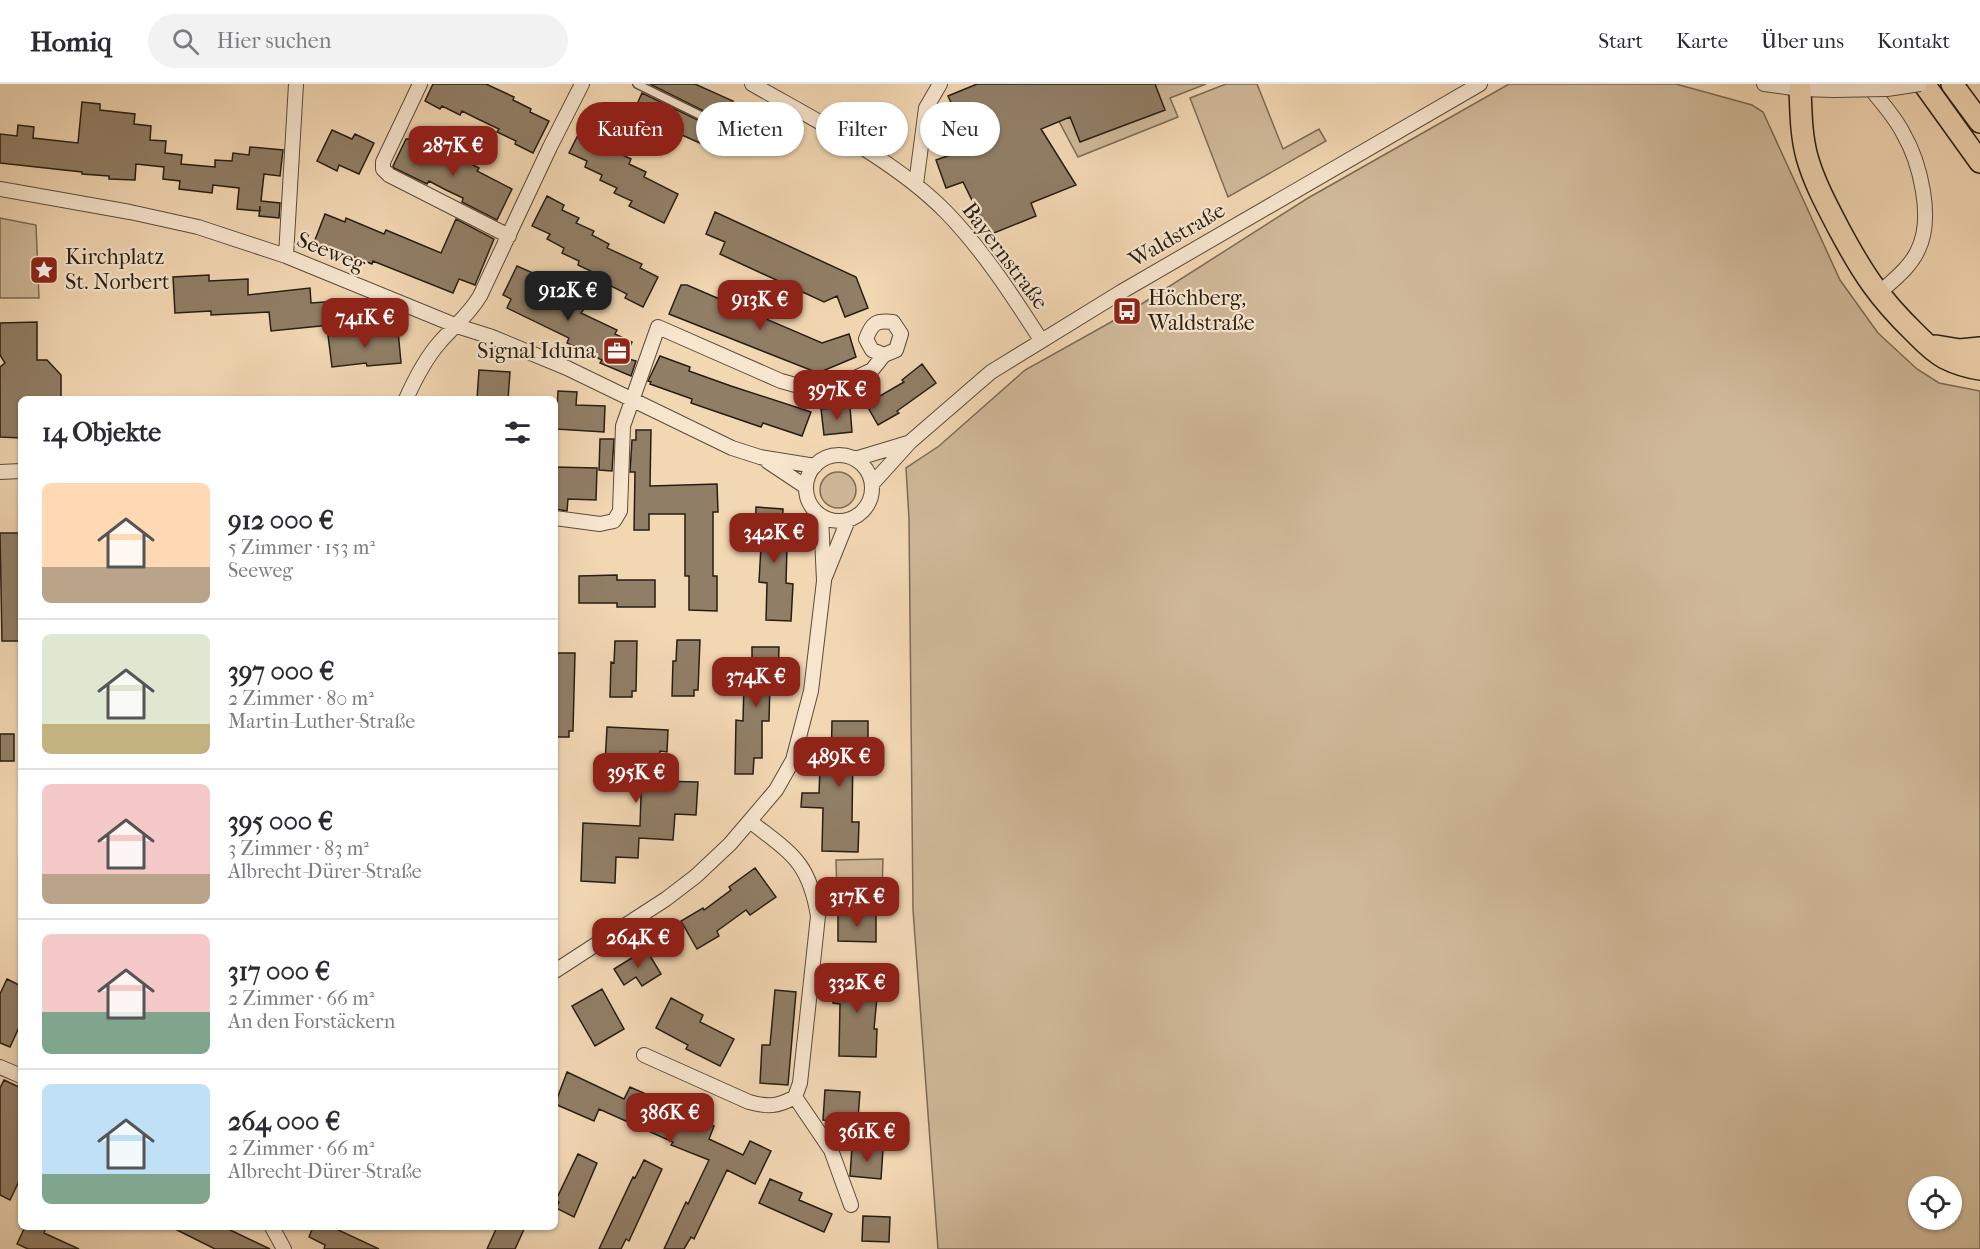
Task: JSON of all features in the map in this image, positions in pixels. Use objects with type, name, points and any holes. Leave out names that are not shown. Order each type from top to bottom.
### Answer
[{"type":"main road","points":[[1922,84],[1980,162]]},
{"type":"main road","points":[[1952,84],[1980,122]]},
{"type":"main road","points":[[1800,89],[1802,128],[1807,158],[1829,211],[1858,266],[1878,294],[1926,344],[1943,357],[1962,366],[1980,369]]},
{"type":"main road","points":[[1926,344],[1960,350],[1980,348]]},
{"type":"street","points":[[286,256],[296,84]]},
{"type":"street","points":[[420,84],[383,162],[383,169],[389,175],[509,236]]},
{"type":"street","points":[[408,396],[429,356],[470,313],[480,296],[582,84]]},
{"type":"street","name":"Bayernstraße","points":[[752,84],[828,127],[915,184],[946,212],[996,270],[1041,340]]},
{"type":"street","points":[[915,184],[926,108],[940,84]]},
{"type":"street","name":"Waldstraße","points":[[872,484],[910,442],[991,372],[1041,340],[1480,84]]},
{"type":"street","points":[[1764,84],[1800,89],[1834,90],[1887,89],[1922,84]]},
{"type":"street","points":[[1867,84],[1903,133],[1918,168],[1925,226],[1919,249],[1904,271],[1878,294]]},
{"type":"street","name":"Seeweg","points":[[0,189],[198,227],[286,256],[457,326],[492,337],[633,399],[732,448],[760,457],[815,466]]},
{"type":"street","points":[[558,518],[600,524],[614,521],[620,511],[623,426],[658,327],[781,381],[817,391],[851,380],[872,370],[884,355]]},
{"type":"street","name":"Waldstraße","points":[[855,459],[910,442]]},
{"type":"street","points":[[845,456],[855,459],[863,465],[872,484],[872,495],[868,504],[862,513],[842,522],[821,516],[813,508],[808,498],[806,487],[809,476],[815,466],[824,459],[845,456]]},
{"type":"street","name":"Seeweg","points":[[760,457],[806,487]]},
{"type":"street","points":[[0,472],[18,471]]},
{"type":"street","points":[[558,969],[666,899],[696,876],[751,822],[776,790],[793,760],[811,691],[824,581],[821,516]]},
{"type":"street","points":[[824,581],[848,520]]},
{"type":"street","points":[[644,1054],[766,1107],[795,1097],[800,1083],[818,916],[815,895],[807,874],[792,855],[751,822]]},
{"type":"street","points":[[0,1067],[18,1075]]},
{"type":"street","points":[[795,1097],[831,1150],[851,1204]]},
{"type":"street","points":[[274,1230],[284,1249]]},
{"type":"lane","points":[[637,84],[696,113]]},
{"type":"shaded area","points":[[1039,84],[1206,84],[1170,98],[1178,117],[1078,157]]},
{"type":"shaded area","points":[[1226,84],[1257,84],[1283,149],[1319,129],[1326,141],[1228,197],[1190,98]]},
{"type":"shaded area","points":[[1509,84],[1676,84],[1752,105],[1763,112],[1840,280],[1878,333],[1917,369],[1939,383],[1980,391],[1980,1249],[938,1249],[913,910],[909,519],[906,468],[939,446],[1025,370],[1129,312],[1308,198]]},
{"type":"shaded area","points":[[0,218],[36,225],[39,298],[0,298]]},
{"type":"shaded area","points":[[838,472],[851,477],[856,490],[851,503],[838,508],[825,503],[820,490],[825,477]]},
{"type":"shaded area","points":[[883,859],[882,893],[837,893],[836,860]]},
{"type":"building","points":[[433,84],[486,84],[514,97],[513,100],[531,109],[530,112],[549,121],[533,153],[497,132],[499,129],[462,111],[460,115],[442,106],[440,109],[425,101]]},
{"type":"building","points":[[650,84],[695,84],[733,101],[696,102],[696,107]]},
{"type":"building","points":[[977,84],[1155,84],[1165,110],[1080,142],[1070,117],[1041,129],[1076,185],[1031,203],[1036,216],[989,235],[963,182],[946,188],[936,160],[947,156],[1000,156],[1000,102],[951,102],[948,96]]},
{"type":"building","points":[[642,93],[661,102],[638,102]]},
{"type":"building","points":[[82,102],[100,104],[100,110],[135,114],[134,124],[151,126],[150,140],[166,141],[165,153],[182,155],[181,164],[215,167],[215,160],[232,161],[233,153],[249,155],[250,147],[283,150],[280,176],[264,174],[261,201],[280,203],[279,218],[259,216],[260,211],[237,209],[239,188],[213,185],[212,193],[179,189],[180,181],[163,179],[164,167],[136,164],[135,180],[109,179],[109,176],[82,174],[82,172],[0,163],[0,134],[17,136],[18,125],[34,127],[33,138],[78,143]]},
{"type":"building","points":[[684,113],[696,119],[696,141],[684,136]]},
{"type":"building","points":[[332,130],[352,139],[355,134],[374,143],[359,174],[339,165],[337,171],[317,161]]},
{"type":"building","points":[[406,139],[411,139],[442,155],[444,150],[512,189],[497,220],[462,202],[463,198],[429,181],[427,184],[394,168]]},
{"type":"building","points":[[576,139],[576,156],[625,156],[631,159],[629,164],[646,172],[644,177],[678,194],[664,223],[629,206],[632,201],[614,193],[617,188],[600,180],[602,175],[585,167],[587,161],[569,153]]},
{"type":"building","points":[[547,196],[564,205],[562,210],[579,218],[576,223],[594,231],[592,235],[609,244],[607,248],[642,264],[640,268],[658,277],[643,307],[625,298],[627,294],[593,277],[595,273],[578,265],[579,261],[562,253],[564,248],[547,239],[550,234],[532,226]]},
{"type":"building","points":[[715,212],[856,277],[868,308],[845,317],[837,296],[824,302],[720,254],[725,242],[706,234]]},
{"type":"building","points":[[325,214],[345,222],[346,218],[384,234],[386,230],[441,253],[456,219],[494,239],[475,285],[459,279],[453,293],[373,261],[372,264],[333,249],[332,253],[313,245]]},
{"type":"building","points":[[517,266],[535,274],[531,283],[584,309],[581,313],[617,330],[615,334],[632,342],[625,358],[636,361],[631,376],[600,363],[602,360],[567,343],[569,338],[507,308],[511,299],[503,295]]},
{"type":"building","points":[[209,275],[209,281],[248,279],[248,295],[310,288],[311,303],[338,301],[340,324],[271,331],[269,312],[211,315],[211,311],[175,313],[173,277]]},
{"type":"building","points":[[681,285],[687,285],[822,343],[849,334],[856,357],[818,373],[669,314]]},
{"type":"building","points":[[37,322],[37,360],[47,360],[61,375],[61,396],[18,396],[18,438],[0,437],[0,367],[5,363],[0,355],[0,323]]},
{"type":"building","points":[[398,330],[401,363],[367,366],[366,363],[332,367],[328,335]]},
{"type":"building","points":[[660,356],[690,367],[689,371],[811,412],[802,436],[763,423],[761,427],[691,403],[692,399],[650,384],[651,382],[648,381]]},
{"type":"building","points":[[922,364],[936,383],[897,411],[899,413],[878,425],[866,404],[904,382],[902,380]]},
{"type":"building","points":[[479,370],[510,372],[508,396],[477,396]]},
{"type":"building","points":[[558,391],[577,392],[576,405],[605,406],[604,432],[558,429]]},
{"type":"building","points":[[850,407],[852,432],[824,435],[821,409]]},
{"type":"building","points":[[636,430],[651,430],[650,486],[717,484],[718,512],[713,512],[713,576],[717,576],[717,611],[689,610],[689,576],[685,576],[685,514],[649,514],[649,530],[634,530],[635,472],[630,472],[632,440],[636,440]]},
{"type":"building","points":[[600,439],[614,439],[612,471],[599,470]]},
{"type":"building","points":[[558,467],[597,468],[596,500],[568,499],[567,511],[558,510]]},
{"type":"building","points":[[756,507],[783,509],[781,547],[787,547],[786,583],[793,584],[791,621],[766,620],[767,583],[759,582],[761,546],[755,546]]},
{"type":"building","points":[[0,533],[18,533],[18,641],[2,641]]},
{"type":"building","points":[[617,575],[617,580],[655,580],[655,607],[617,607],[617,603],[579,603],[579,576]]},
{"type":"building","points":[[677,640],[700,640],[698,690],[694,690],[694,696],[672,696],[673,661],[676,661]]},
{"type":"building","points":[[615,641],[637,641],[636,691],[632,691],[632,697],[610,697],[611,662],[614,663]]},
{"type":"building","points":[[752,647],[779,647],[778,684],[770,684],[769,721],[762,721],[762,758],[754,758],[753,774],[735,774],[736,720],[743,721],[744,684],[752,684]]},
{"type":"building","points":[[558,653],[575,653],[573,731],[569,731],[569,737],[558,737]]},
{"type":"building","points":[[832,721],[868,721],[868,749],[853,749],[852,822],[859,822],[858,852],[822,851],[823,808],[801,807],[802,793],[819,793],[820,769],[831,769]]},
{"type":"building","points":[[607,727],[668,730],[667,752],[660,751],[658,781],[698,782],[696,815],[675,814],[673,840],[639,838],[638,858],[616,857],[615,883],[581,881],[583,823],[640,826],[642,766],[605,764]]},
{"type":"building","points":[[0,734],[14,734],[14,761],[0,761]]},
{"type":"building","points":[[755,868],[776,897],[750,915],[746,910],[717,931],[719,936],[697,949],[681,921],[703,908],[704,910],[731,890],[729,887]]},
{"type":"building","points":[[838,914],[876,914],[876,942],[838,941]]},
{"type":"building","points":[[646,949],[661,974],[642,986],[636,977],[624,985],[614,969]]},
{"type":"building","points":[[836,972],[879,976],[874,1029],[877,1029],[876,1057],[839,1056],[840,1004],[833,1003]]},
{"type":"building","points":[[7,979],[18,984],[18,1030],[10,1047],[0,1043],[0,994]]},
{"type":"building","points":[[602,989],[624,1029],[595,1046],[572,1006]]},
{"type":"building","points":[[775,990],[796,992],[788,1085],[760,1083],[762,1045],[770,1045]]},
{"type":"building","points":[[671,998],[703,1015],[700,1022],[734,1039],[720,1066],[686,1049],[688,1045],[656,1028]]},
{"type":"building","points":[[567,1072],[624,1099],[630,1087],[664,1102],[662,1106],[714,1126],[709,1139],[743,1155],[750,1141],[771,1151],[755,1184],[727,1170],[694,1239],[691,1237],[684,1249],[664,1249],[709,1160],[671,1145],[673,1142],[599,1109],[594,1121],[558,1105],[558,1096]]},
{"type":"building","points":[[4,1080],[18,1087],[18,1183],[10,1200],[0,1195],[0,1088]]},
{"type":"building","points":[[825,1090],[860,1092],[856,1145],[840,1143],[840,1139],[833,1137],[835,1121],[823,1120]]},
{"type":"building","points":[[852,1147],[883,1149],[881,1179],[850,1176]]},
{"type":"building","points":[[578,1154],[597,1163],[574,1217],[558,1209],[558,1196]]},
{"type":"building","points":[[644,1160],[662,1169],[629,1241],[626,1239],[621,1249],[599,1249],[633,1177],[635,1178]]},
{"type":"building","points":[[770,1179],[802,1193],[799,1200],[832,1214],[824,1232],[759,1203]]},
{"type":"building","points":[[863,1216],[890,1217],[889,1242],[862,1241]]},
{"type":"building","points":[[24,1230],[45,1230],[44,1233],[79,1249],[28,1249],[17,1244]]},
{"type":"building","points":[[177,1230],[230,1230],[270,1249],[215,1249]]},
{"type":"building","points":[[312,1230],[338,1230],[379,1249],[324,1249],[325,1245],[309,1237]]},
{"type":"building","points":[[496,1230],[524,1230],[515,1249],[487,1249]]},
{"type":"place","name":"Kirchplatz St. Norbert","points":[[44,270]]},
{"type":"place","name":"Höchberg, Waldstraße","points":[[1127,311]]},
{"type":"place","name":"Signal Iduna","points":[[617,351]]}]
